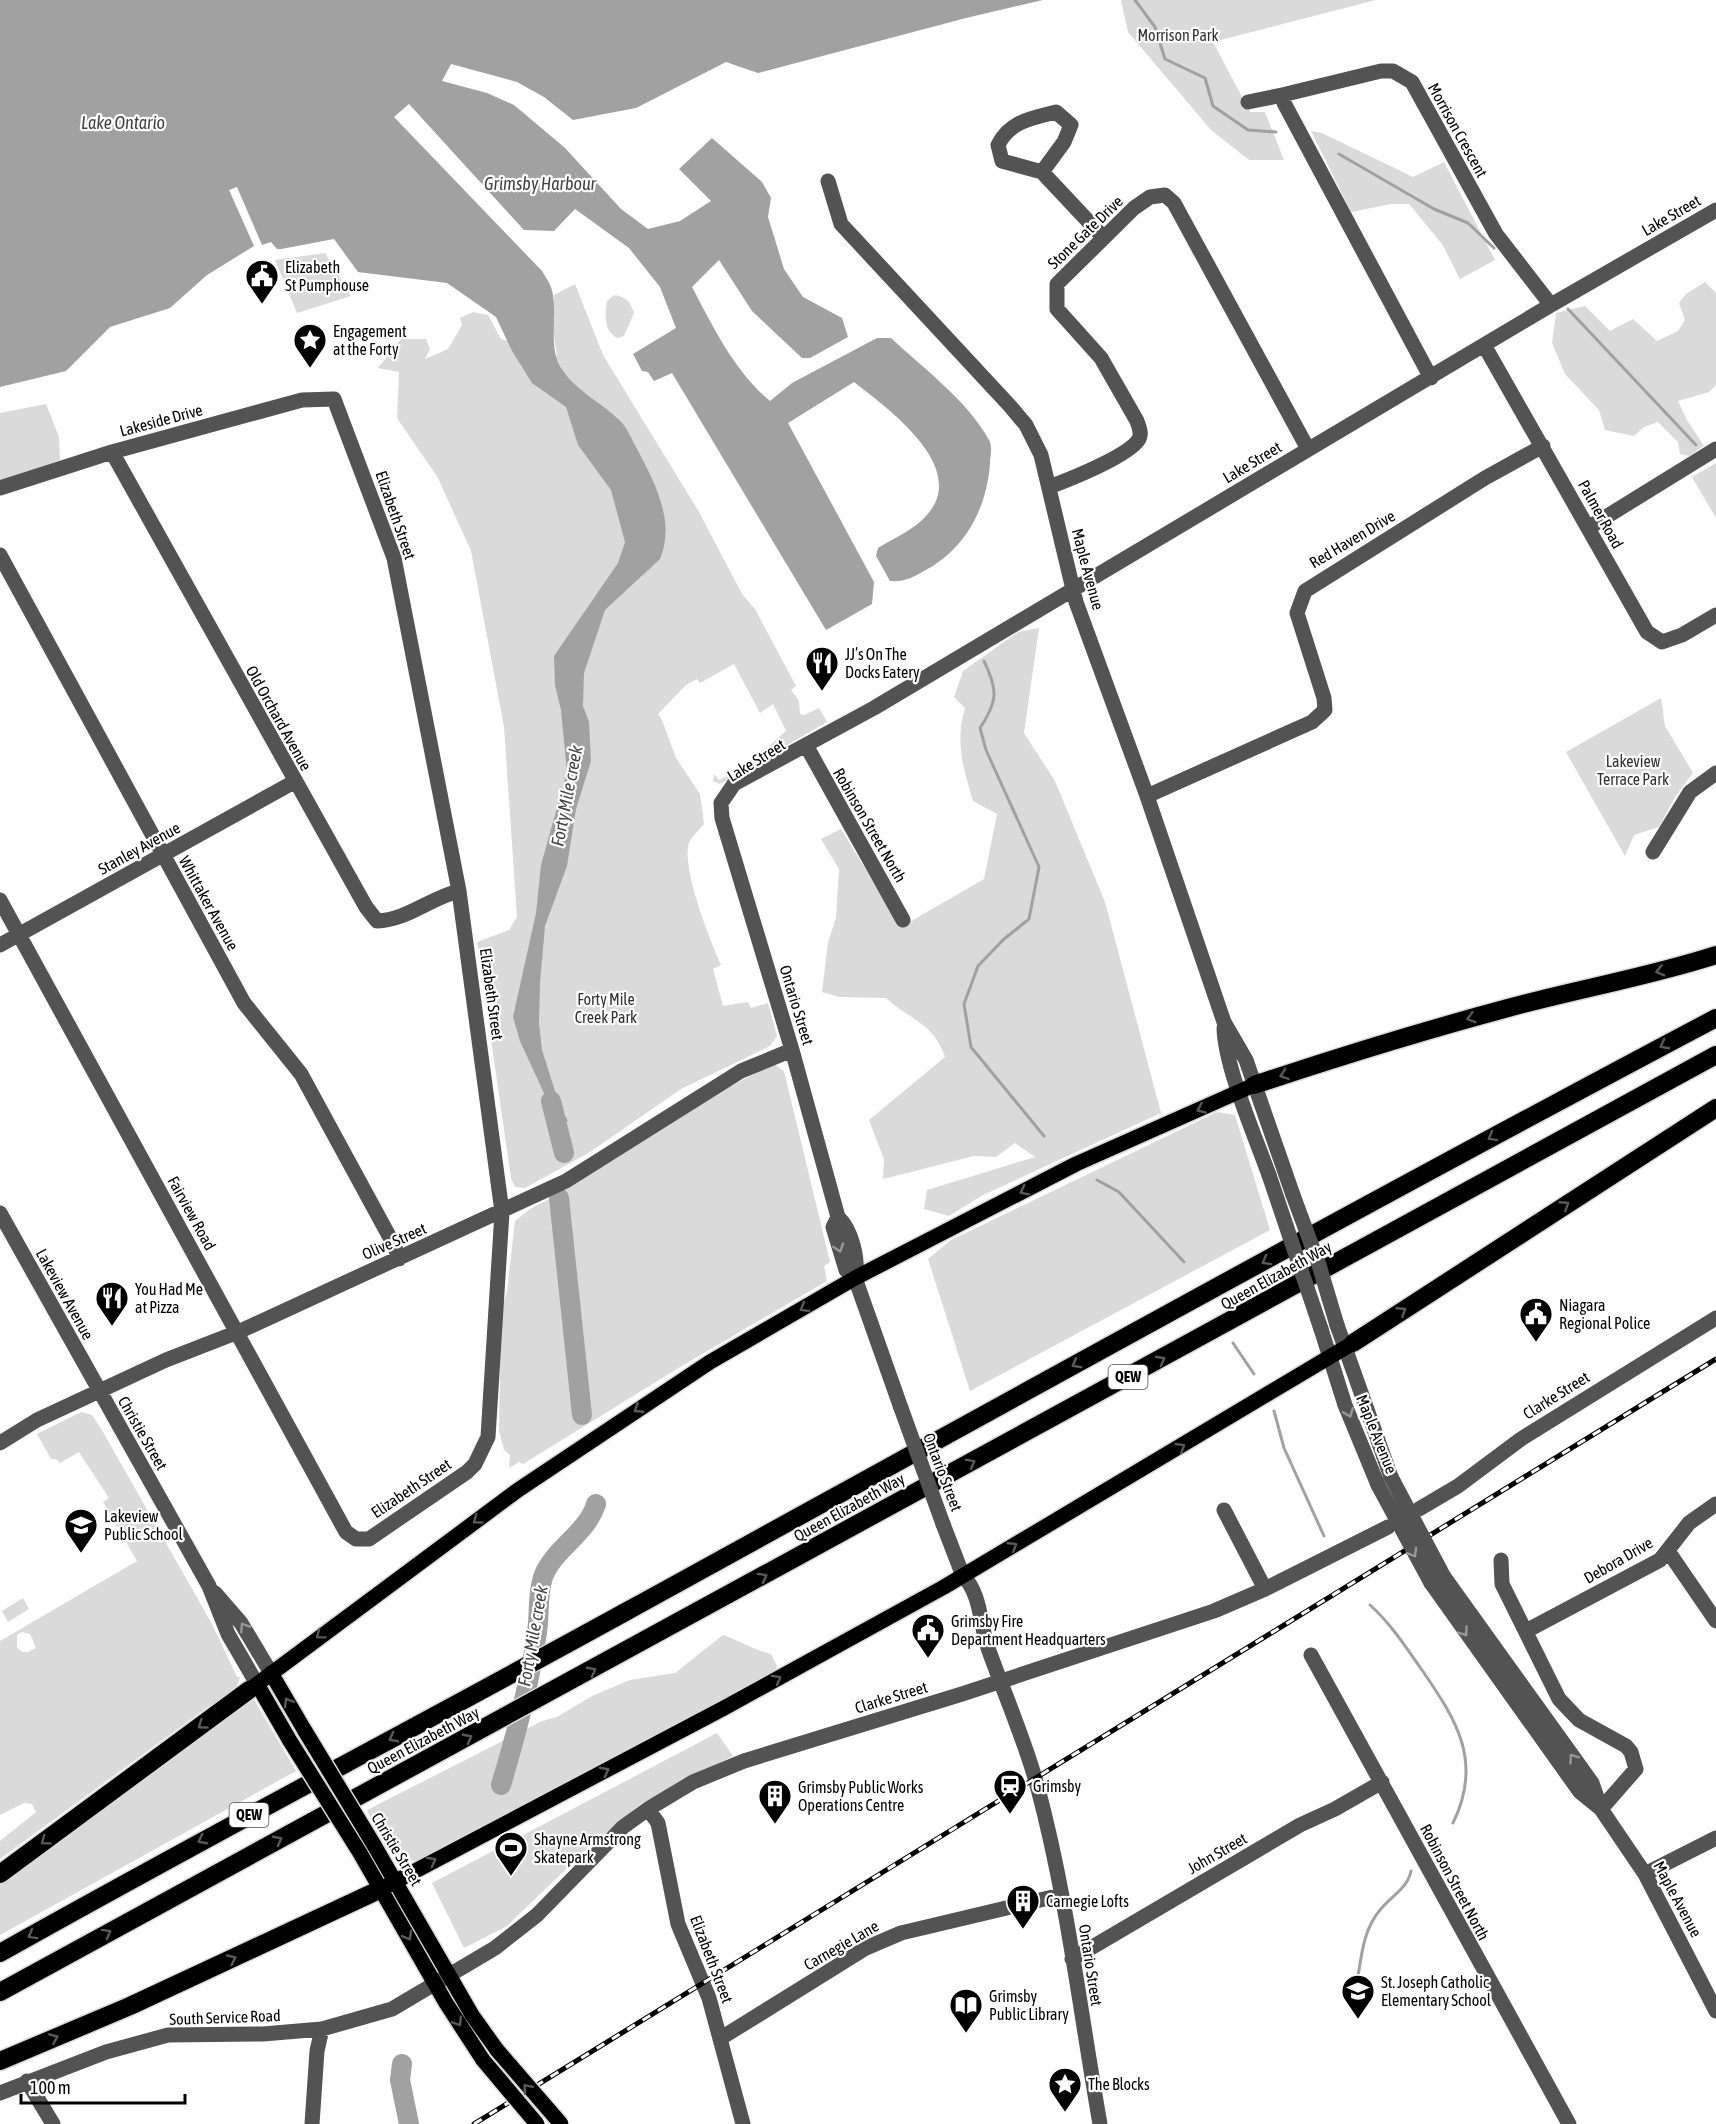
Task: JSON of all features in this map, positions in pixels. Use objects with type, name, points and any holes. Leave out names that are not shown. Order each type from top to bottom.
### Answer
[{"type":"highway","points":[[1247,1088],[1362,1048],[1716,955]]},
{"type":"highway","name":"Queen Elizabeth Way","points":[[0,1953],[185,1849],[543,1657],[1538,1112],[1716,1018]]},
{"type":"highway","name":"Queen Elizabeth Way","points":[[0,1992],[541,1699],[1716,1055]]},
{"type":"highway","points":[[1348,1346],[1716,1108]]},
{"type":"highway","points":[[0,1874],[253,1687]]},
{"type":"highway","points":[[0,2061],[141,2001],[388,1885]]},
{"type":"main road","points":[[253,1687],[583,1445],[711,1362],[855,1278],[1077,1164],[1247,1088]]},
{"type":"main road","points":[[388,1885],[724,1708],[963,1576],[1348,1346]]},
{"type":"main road","name":"Christie Street","points":[[271,1673],[374,1845],[388,1885],[443,1980],[483,2060],[537,2124]]},
{"type":"main road","name":"Christie Street","points":[[253,1687],[290,1741],[360,1853],[388,1885]]},
{"type":"main road","name":"Christie Street","points":[[443,1980],[472,2014],[497,2050],[561,2124]]},
{"type":"street","name":"Morrison Crescent","points":[[1248,102],[1381,70],[1393,71],[1412,82],[1496,234],[1541,288],[1551,305]]},
{"type":"street","points":[[1282,94],[1284,103],[1431,378]]},
{"type":"street","points":[[1042,172],[1064,142],[1071,125],[1056,112],[1020,121],[1003,134],[998,145],[1002,161],[1042,172],[1103,237]]},
{"type":"street","name":"Maple Avenue","points":[[828,181],[841,224],[1026,425],[1041,455],[1073,590],[1147,796],[1224,1022],[1246,1060],[1247,1088],[1269,1175],[1329,1327],[1348,1346],[1385,1481]]},
{"type":"street","name":"Stone Gate Drive","points":[[1049,488],[1078,477],[1126,451],[1140,438],[1141,431],[1137,421],[1101,358],[1057,309],[1057,284],[1103,237],[1150,197],[1165,195],[1174,203],[1308,449]]},
{"type":"street","name":"Lake Street","points":[[721,803],[734,784],[791,752],[807,747],[1551,305],[1716,210]]},
{"type":"street","name":"Palmer Road","points":[[1484,345],[1647,632],[1662,642],[1682,635],[1716,615]]},
{"type":"street","name":"Lakeside Drive","points":[[0,488],[112,452],[303,400],[333,399]]},
{"type":"street","name":"Elizabeth Street","points":[[333,399],[394,558],[459,891],[502,1212],[489,1437],[475,1464],[467,1472],[369,1539],[356,1539]]},
{"type":"street","name":"Red Haven Drive","points":[[1147,796],[1312,722],[1325,710],[1324,698],[1297,613],[1305,591],[1485,478],[1543,446]]},
{"type":"street","points":[[1588,528],[1716,449]]},
{"type":"street","name":"Old Orchard Avenue","points":[[112,452],[294,782],[366,907],[377,921],[392,921],[447,894],[459,891]]},
{"type":"street","name":"Whittaker Avenue","points":[[0,555],[244,1003],[301,1074],[394,1245],[399,1259]]},
{"type":"street","name":"Robinson Street North","points":[[807,747],[903,920]]},
{"type":"street","points":[[1653,852],[1690,792],[1716,773]]},
{"type":"street","name":"Stanley Avenue","points":[[0,945],[294,782]]},
{"type":"street","name":"Ontario Street","points":[[721,803],[722,818],[792,1050],[838,1217],[844,1222],[858,1265],[855,1278],[951,1544],[963,1576],[969,1582],[976,1601],[986,1642],[1037,1784],[1061,1895],[1098,2124]]},
{"type":"street","name":"Fairview Road","points":[[0,900],[342,1525],[346,1532],[356,1539]]},
{"type":"street","name":"Olive Street","points":[[0,1443],[37,1420],[166,1360],[238,1332],[566,1181],[741,1071],[792,1050]]},
{"type":"street","name":"Maple Avenue","points":[[1247,1088],[1284,1168],[1319,1265],[1329,1327],[1330,1358],[1345,1405],[1437,1580],[1592,1783],[1601,1809],[1645,1874],[1716,2011]]},
{"type":"street","name":"Lakeview Avenue","points":[[0,1213],[99,1392]]},
{"type":"street","name":"Clarke Street","points":[[1419,1509],[1458,1486],[1530,1432],[1716,1318]]},
{"type":"street","name":"Christie Street","points":[[99,1392],[209,1586],[253,1687]]},
{"type":"street","name":"Debora Drive","points":[[1526,1630],[1660,1560],[1689,1523],[1716,1504]]},
{"type":"street","points":[[1224,1510],[1265,1589]]},
{"type":"street","name":"Clarke Street","points":[[443,1980],[495,1948],[537,1915],[623,1827],[693,1782],[744,1761],[1167,1628],[1265,1589],[1388,1527]]},
{"type":"street","points":[[1668,1551],[1716,1622]]},
{"type":"street","points":[[1501,1560],[1502,1584],[1567,1710],[1626,1746],[1631,1752],[1636,1769],[1601,1809]]},
{"type":"street","name":"Christie Street","points":[[209,1586],[242,1623],[271,1673]]},
{"type":"street","name":"Robinson Street North","points":[[1311,1655],[1569,2124]]},
{"type":"street","name":"John Street","points":[[1072,1959],[1300,1825],[1335,1809],[1382,1782]]},
{"type":"street","name":"Elizabeth Street","points":[[648,1809],[658,1823],[678,1924],[710,1998],[743,2124]]},
{"type":"street","points":[[1645,1874],[1716,1838]]},
{"type":"street","name":"Carnegie Lane","points":[[722,2038],[866,1948],[901,1933],[1061,1895]]},
{"type":"street","name":"South Service Road","points":[[0,2093],[106,2052],[168,2035],[263,2034],[322,2029],[393,2008],[443,1980]]},
{"type":"street","points":[[312,2124],[317,2051],[322,2029]]},
{"type":"street","points":[[27,2081],[53,2124]]},
{"type":"green space","name":"Morrison Park","points":[[1121,0],[1376,0],[1213,42],[1250,112],[1265,112],[1284,160],[1249,160],[1211,130],[1128,32]]},
{"type":"green space","points":[[1311,131],[1322,133],[1413,177],[1444,162],[1495,260],[1460,279],[1442,244],[1409,204],[1391,204],[1351,212]]},
{"type":"green space","points":[[325,253],[351,296],[297,313],[275,260]]},
{"type":"green space","points":[[1705,282],[1716,293],[1716,385],[1709,392],[1678,401],[1704,446],[1689,456],[1680,454],[1678,442],[1658,422],[1644,427],[1634,436],[1605,430],[1599,410],[1565,374],[1552,343],[1556,313],[1585,306],[1610,331],[1633,319],[1657,341],[1678,331],[1685,320],[1679,303],[1686,294]]},
{"type":"green space","name":"Forty Mile Creek Park","points":[[575,284],[603,355],[699,512],[742,594],[755,609],[796,686],[791,690],[799,701],[800,714],[804,715],[819,708],[827,722],[720,784],[713,781],[714,774],[719,780],[737,770],[786,731],[773,704],[760,713],[734,664],[700,683],[697,679],[686,685],[658,714],[676,758],[700,794],[704,824],[689,843],[689,869],[698,904],[721,965],[713,969],[723,1006],[748,1002],[751,1008],[768,1003],[777,1036],[770,1046],[681,1089],[590,1152],[525,1188],[515,1187],[511,1178],[477,942],[509,930],[517,917],[504,727],[471,551],[438,478],[397,418],[399,372],[378,368],[401,339],[426,339],[430,349],[425,359],[448,349],[462,325],[460,318],[473,312],[488,315],[501,339],[557,356],[553,330],[554,295]]},
{"type":"green space","points":[[614,295],[627,300],[634,313],[624,336],[617,338],[609,331],[606,316],[607,301]]},
{"type":"green space","points":[[46,404],[59,437],[60,460],[0,483],[0,413]]},
{"type":"green space","points":[[1716,463],[1716,518],[1692,477]]},
{"type":"green space","points":[[1039,628],[1024,733],[1055,781],[1105,902],[1161,1113],[981,1196],[949,1216],[924,1209],[927,1190],[1035,1157],[1015,1143],[996,1157],[974,1156],[883,1179],[884,1159],[869,1120],[945,1057],[935,1037],[928,1029],[886,998],[840,997],[822,992],[828,942],[836,918],[839,869],[821,839],[841,829],[901,927],[984,879],[997,814],[973,801],[963,766],[960,744],[965,708],[954,697],[963,671],[1018,632]]},
{"type":"green space","name":"Lakeview Terrace Park","points":[[1661,698],[1665,726],[1693,773],[1675,797],[1659,827],[1634,835],[1625,856],[1566,752]]},
{"type":"green space","points":[[774,1064],[784,1071],[830,1262],[824,1266],[827,1281],[680,1367],[523,1464],[519,1462],[509,1468],[510,1455],[504,1450],[499,1431],[501,1311],[507,1291],[515,1221],[530,1209],[561,1193],[729,1087]]},
{"type":"green space","points":[[1217,1112],[1235,1115],[1270,1230],[970,1391],[928,1259],[951,1240]]},
{"type":"green space","name":"Lakeview Public School","points":[[81,1412],[92,1415],[212,1624],[237,1677],[240,1677],[236,1688],[229,1695],[209,1706],[0,1859],[0,1841],[36,1812],[32,1804],[24,1803],[0,1815],[0,1641],[137,1561],[103,1502],[109,1498],[79,1452],[60,1463],[56,1459],[51,1459],[37,1434]],"holes":[[[22,1632],[30,1634],[36,1648],[22,1652],[17,1647],[17,1635]]]},
{"type":"green space","points":[[23,1598],[29,1609],[8,1622],[2,1611]]},
{"type":"green space","points":[[723,1635],[771,1654],[777,1666],[775,1672],[416,1861],[398,1857],[386,1847],[367,1810],[542,1721],[557,1717],[592,1696],[630,1680],[675,1673]]},
{"type":"green space","points":[[252,1696],[296,1771],[0,1935],[0,1880]]},
{"type":"green space","points":[[717,1733],[733,1756],[642,1803],[589,1847],[507,1926],[464,1948],[432,1883]]},
{"type":"water","name":"Lake Ontario","points":[[0,0],[1043,0],[758,73],[726,62],[636,108],[573,120],[544,97],[517,82],[451,64],[442,81],[487,93],[514,105],[565,148],[621,209],[648,229],[680,221],[711,201],[679,169],[712,138],[762,182],[771,198],[768,217],[784,269],[803,297],[842,318],[848,337],[810,358],[802,358],[752,311],[719,260],[692,287],[735,363],[757,389],[770,401],[792,383],[877,338],[891,338],[957,398],[980,425],[990,443],[991,451],[984,496],[971,526],[951,552],[938,562],[912,578],[890,581],[876,556],[878,548],[921,521],[935,502],[939,483],[934,463],[922,444],[888,409],[854,382],[788,423],[874,582],[872,604],[826,630],[672,373],[654,381],[648,372],[642,371],[633,354],[676,328],[660,287],[629,248],[575,209],[554,231],[524,230],[409,104],[394,117],[542,271],[553,296],[555,349],[561,368],[567,377],[615,416],[626,428],[656,487],[664,516],[666,530],[660,559],[605,610],[584,673],[583,706],[589,722],[591,761],[576,809],[567,866],[545,926],[540,983],[539,1023],[542,1050],[560,1107],[568,1121],[550,1127],[547,1121],[549,1104],[520,1041],[513,1017],[536,913],[541,865],[567,772],[561,710],[555,685],[554,656],[618,563],[625,542],[611,490],[578,445],[566,407],[532,383],[512,351],[496,317],[447,283],[358,272],[334,239],[281,249],[277,249],[271,242],[262,245],[237,187],[229,190],[254,246],[207,275],[170,308],[110,327],[66,371],[0,387]]},
{"type":"waterway","points":[[1135,0],[1155,27],[1165,59],[1205,78],[1213,106],[1248,130],[1276,132]]},
{"type":"waterway","points":[[1339,154],[1434,209],[1468,223],[1494,248]]},
{"type":"waterway","points":[[1568,309],[1696,445]]},
{"type":"waterway","points":[[984,661],[992,680],[994,695],[993,703],[980,728],[986,750],[1039,867],[1029,919],[1003,940],[978,966],[964,1004],[971,1047],[1044,1136]]},
{"type":"waterway","name":"Forty Mile creek","points":[[551,1101],[564,1153]]},
{"type":"waterway","points":[[1097,1180],[1119,1192],[1184,1262]]},
{"type":"waterway","name":"Forty Mile creek","points":[[559,1198],[582,1415]]},
{"type":"waterway","points":[[1233,1343],[1254,1374]]},
{"type":"waterway","points":[[1274,1411],[1284,1448],[1324,1536]]},
{"type":"waterway","name":"Forty Mile creek","points":[[501,1785],[531,1670],[543,1577],[555,1558],[592,1515],[596,1504]]},
{"type":"waterway","points":[[1370,1605],[1410,1652],[1435,1689],[1462,1743],[1466,1761],[1466,1781],[1462,1801],[1453,1823]]},
{"type":"waterway","points":[[1358,1976],[1364,1941],[1370,1925],[1384,1905],[1406,1882],[1411,1871]]},
{"type":"waterway","name":"Forty Mile creek","points":[[402,2064],[400,2080],[409,2124]]},
{"type":"railway","points":[[474,2124],[1716,1359]]},
{"type":"place","name":"Elizabeth St Pumphouse","points":[[262,305]]},
{"type":"place","name":"Engagement at the Forty","points":[[310,369]]},
{"type":"place","name":"JJ’s On The Docks Eatery","points":[[822,692]]},
{"type":"place","name":"You Had Me at Pizza","points":[[112,1327]]},
{"type":"place","name":"Niagara Regional Police","points":[[1536,1343]]},
{"type":"place","name":"Lakeview Public School","points":[[81,1554]]},
{"type":"place","name":"Grimsby Fire Department Headquarters","points":[[928,1659]]},
{"type":"place","name":"Grimsby","points":[[1010,1815]]},
{"type":"place","name":"Grimsby Public Works Operations Centre","points":[[775,1825]]},
{"type":"place","name":"Shayne Armstrong Skatepark","points":[[511,1877]]},
{"type":"place","name":"Carnegie Lofts","points":[[1023,1930]]},
{"type":"place","name":"St. Joseph Catholic Elementary School","points":[[1358,2020]]},
{"type":"place","name":"Grimsby Public Library","points":[[966,2034]]},
{"type":"place","name":"The Blocks","points":[[1065,2113]]},
{"type":"water label","name":"Grimsby Harbour","points":[[540,184]]}]
